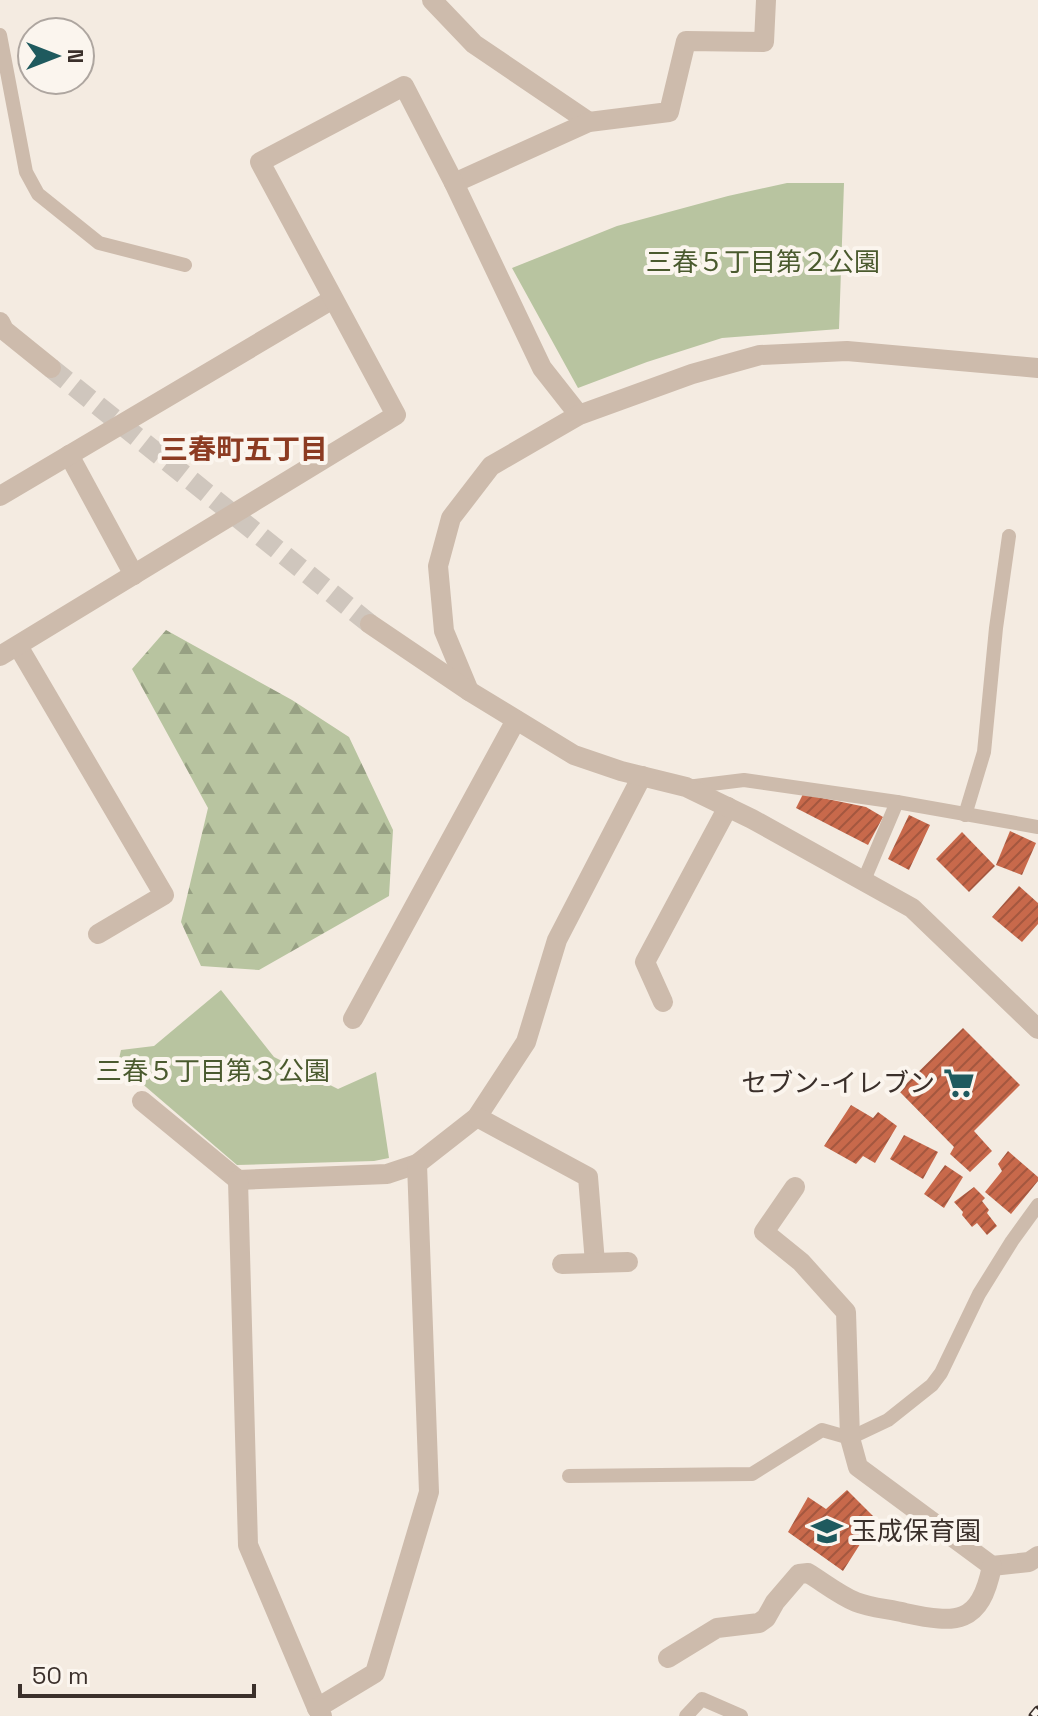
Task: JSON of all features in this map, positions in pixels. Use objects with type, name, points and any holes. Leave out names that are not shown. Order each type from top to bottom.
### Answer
[{"type":"street","points":[[432,0],[474,44],[589,122]]},
{"type":"street","points":[[454,183],[589,122],[669,112],[686,41],[764,42],[766,0]]},
{"type":"street","points":[[98,934],[164,895],[9,651],[396,415],[260,162],[404,86],[542,368],[579,415]]},
{"type":"street","points":[[0,496],[333,299]]},
{"type":"street","points":[[0,322],[4,330],[51,368]]},
{"type":"street","points":[[469,691],[444,631],[438,566],[451,518],[491,466],[579,415],[692,374],[760,355],[847,351],[1038,368]]},
{"type":"street","points":[[69,455],[134,575]]},
{"type":"street","points":[[370,624],[469,691],[574,755],[686,787],[912,908],[1038,1029]]},
{"type":"street","points":[[353,1019],[516,720]]},
{"type":"street","points":[[142,1101],[238,1180],[387,1174],[417,1164],[477,1117],[526,1042],[557,940],[642,776]]},
{"type":"street","points":[[663,1002],[645,962],[728,807]]},
{"type":"street","points":[[477,1117],[588,1177],[595,1263]]},
{"type":"street","points":[[238,1180],[248,1545],[320,1712],[375,1673],[429,1492],[417,1164]]},
{"type":"street","points":[[795,1187],[764,1232],[801,1262],[846,1312],[850,1438],[858,1467],[992,1566],[1029,1562],[1038,1556]]},
{"type":"street","points":[[562,1264],[628,1262]]},
{"type":"street","points":[[668,1658],[717,1628],[759,1623],[799,1574],[808,1573],[857,1602],[938,1620],[954,1620],[970,1613],[982,1598],[992,1566]]},
{"type":"lane","points":[[0,35],[26,172],[38,194],[99,243],[185,265]]},
{"type":"lane","points":[[965,815],[984,752],[1009,536]]},
{"type":"lane","points":[[686,787],[744,780],[897,802],[1038,827]]},
{"type":"lane","points":[[864,880],[897,802]]},
{"type":"lane","points":[[569,1476],[752,1474],[822,1430],[850,1438],[888,1420],[932,1385],[941,1373],[979,1294],[1038,1205]]},
{"type":"lane","points":[[686,1716],[702,1699],[741,1716]]},
{"type":"green space","name":"三春５丁目第２公園","points":[[787,183],[844,183],[839,329],[722,338],[578,388],[512,268],[617,226]]},
{"type":"green space","points":[[166,630],[292,700],[349,737],[393,830],[389,896],[259,970],[201,966],[181,922],[208,808],[132,669]]},
{"type":"green space","name":"三春５丁目第３公園","points":[[221,990],[274,1057],[338,1089],[376,1072],[389,1158],[237,1165],[118,1063],[121,1050],[154,1046]]},
{"type":"building","points":[[803,794],[866,807],[883,817],[868,845],[796,808]]},
{"type":"building","points":[[909,815],[930,825],[909,870],[888,859]]},
{"type":"building","points":[[1010,831],[1036,843],[1022,875],[996,865]]},
{"type":"building","points":[[962,832],[995,866],[969,892],[936,859]]},
{"type":"building","points":[[1019,886],[1038,903],[1038,924],[1022,942],[992,917]]},
{"type":"building","points":[[963,1028],[1020,1085],[974,1131],[992,1151],[970,1172],[950,1154],[954,1147],[899,1091]]},
{"type":"building","points":[[851,1105],[873,1118],[878,1112],[897,1126],[875,1163],[863,1156],[856,1164],[824,1146]]},
{"type":"building","points":[[904,1135],[938,1152],[923,1179],[890,1159]]},
{"type":"building","points":[[1008,1151],[1038,1177],[1011,1214],[985,1192],[1002,1171],[998,1164]]},
{"type":"building","points":[[945,1165],[963,1177],[944,1208],[924,1194]]},
{"type":"building","points":[[974,1187],[985,1198],[982,1201],[989,1210],[987,1213],[997,1226],[987,1235],[977,1223],[972,1227],[954,1202]]},
{"type":"building","points":[[847,1490],[876,1519],[843,1571],[788,1532],[808,1497],[826,1509]]},
{"type":"tunnel","points":[[51,368],[370,624]]},
{"type":"railway","points":[[1033,1716],[1038,1710]]},
{"type":"place","name":"セブン-イレブン","points":[[959,1083]]},
{"type":"place","name":"玉成保育園","points":[[827,1531]]},
{"type":"district","name":"三春町五丁目","points":[[244,449]]}]
